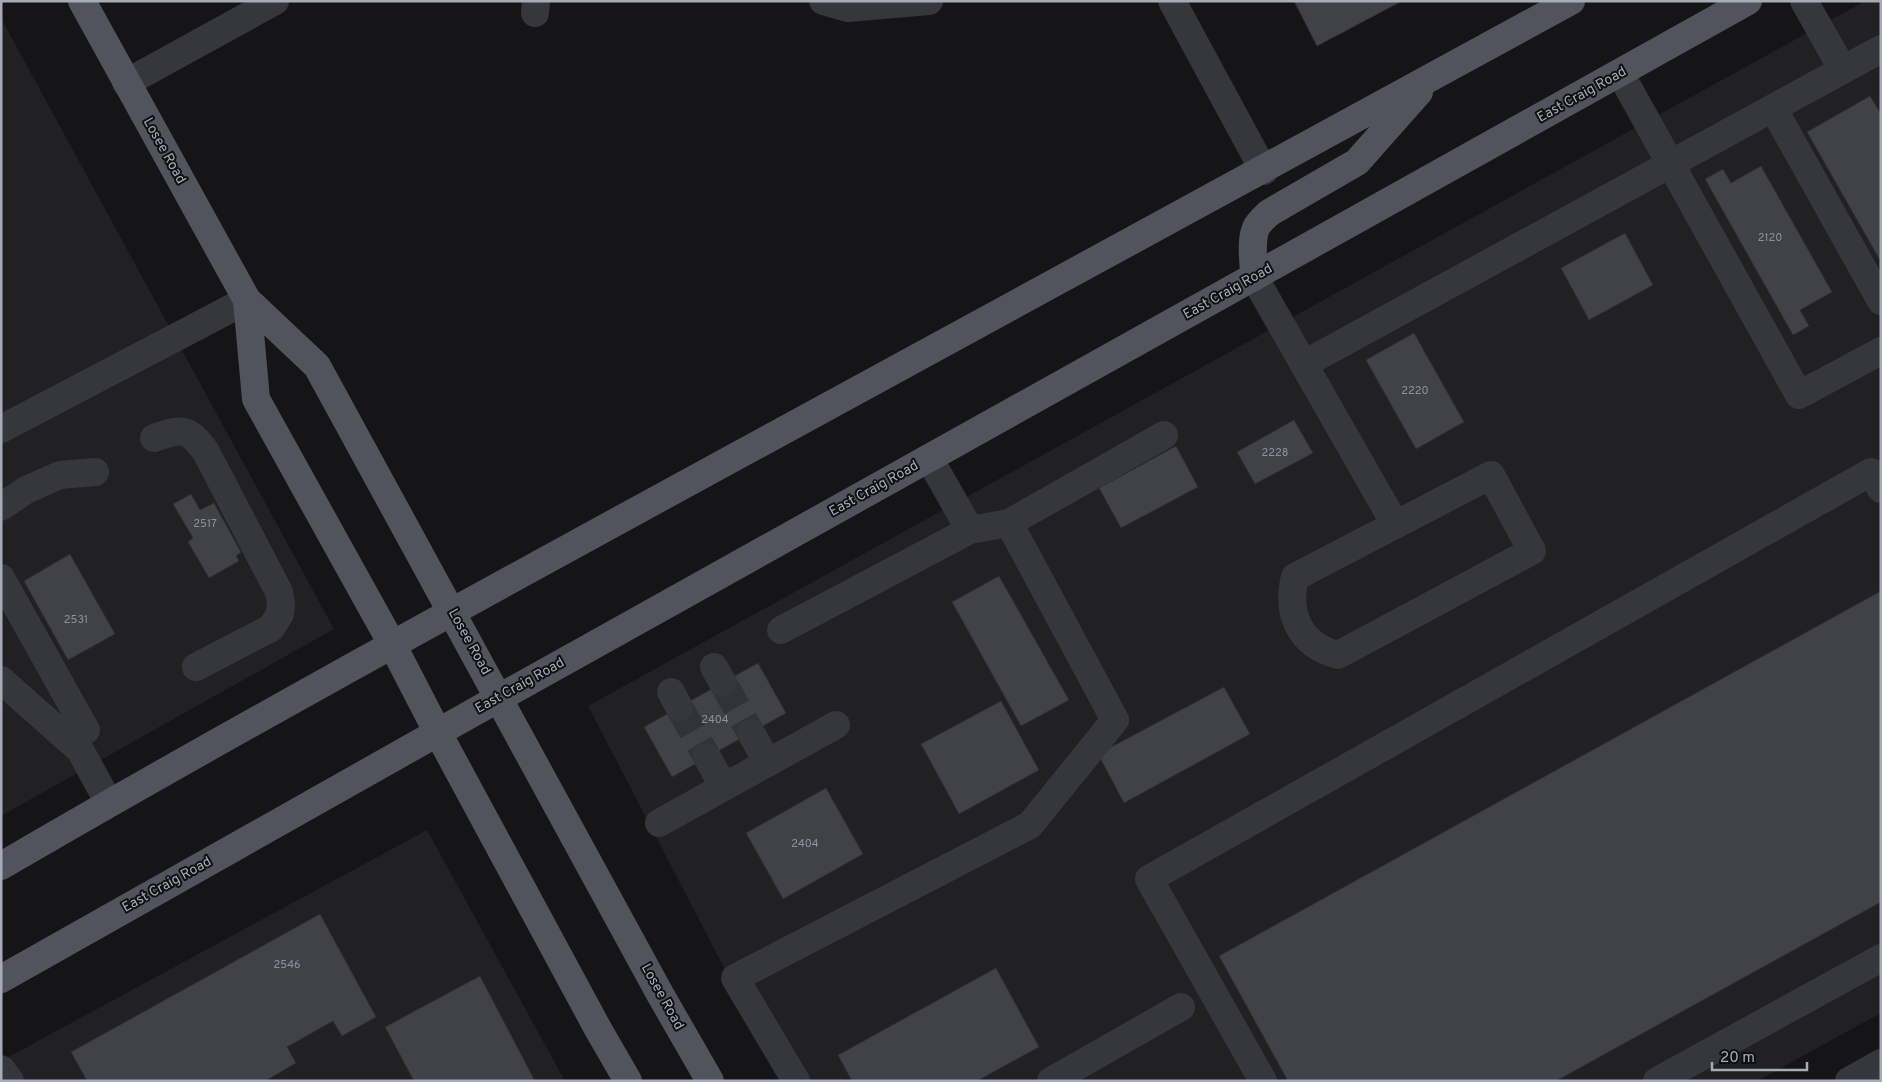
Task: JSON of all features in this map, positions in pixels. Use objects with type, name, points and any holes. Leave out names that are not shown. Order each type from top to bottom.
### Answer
[{"type":"main road","name":"Losee Road","points":[[82,1],[247,300],[317,366],[660,994],[710,1081]]},
{"type":"main road","points":[[1,866],[392,644],[1571,1]]},
{"type":"main road","name":"East Craig Road","points":[[1,979],[499,698],[1748,1]]},
{"type":"main road","points":[[1254,277],[1253,246],[1255,228],[1260,222],[1269,213],[1357,162],[1434,76]]},
{"type":"main road","name":"Losee Road","points":[[247,300],[256,399],[392,644],[438,733],[628,1081]]},
{"type":"street","points":[[823,1],[848,8],[928,1]]},
{"type":"street","points":[[1172,1],[1264,170]]},
{"type":"street","points":[[1804,1],[1843,70]]},
{"type":"street","points":[[126,83],[258,5]]},
{"type":"street","points":[[1304,364],[1881,50]]},
{"type":"street","points":[[1620,73],[1800,395],[1881,351]]},
{"type":"street","points":[[1773,108],[1881,301]]},
{"type":"street","points":[[1254,277],[1395,524]]},
{"type":"street","points":[[1,430],[247,300]]},
{"type":"street","points":[[154,438],[174,431],[187,432],[198,441],[206,452],[278,592],[281,604],[280,614],[271,628],[196,667]]},
{"type":"street","points":[[781,630],[970,530],[1009,523],[1164,435]]},
{"type":"street","points":[[929,458],[970,530]]},
{"type":"street","points":[[1,507],[26,490],[60,474],[95,472]]},
{"type":"street","points":[[1262,1081],[1149,879],[1871,472],[1881,489]]},
{"type":"street","points":[[1491,474],[1532,551],[1338,655],[1327,652],[1315,645],[1300,630],[1293,614],[1291,591],[1295,577],[1395,524],[1491,474]]},
{"type":"street","points":[[796,1081],[735,978],[1030,825],[1115,720],[1009,523]]},
{"type":"street","points":[[1,578],[86,730]]},
{"type":"street","points":[[1,680],[80,750],[109,803]]},
{"type":"street","points":[[659,824],[836,725]]},
{"type":"street","points":[[751,733],[768,763]]},
{"type":"street","points":[[708,757],[724,787]]},
{"type":"street","points":[[1657,1081],[1881,958]]},
{"type":"street","points":[[1051,1081],[1181,1007]]},
{"type":"street","points":[[1849,1081],[1881,1063]]},
{"type":"street","points":[[1,1069],[10,1081]]},
{"type":"shaded area","points":[[1865,1],[1881,1],[1881,1013],[1757,1081],[783,1081],[588,706]]},
{"type":"shaded area","points":[[1,18],[334,629],[1,816]]},
{"type":"shaded area","points":[[427,830],[565,1081],[1,1081],[1,1061]]},
{"type":"building","points":[[1294,1],[1402,1],[1317,46]]},
{"type":"building","points":[[1870,96],[1881,114],[1881,262],[1807,132]]},
{"type":"building","points":[[1761,166],[1832,292],[1800,310],[1809,326],[1793,335],[1705,179],[1723,169],[1731,183]]},
{"type":"building","points":[[1625,233],[1653,285],[1589,320],[1561,268]]},
{"type":"building","points":[[1414,333],[1464,422],[1416,449],[1366,360]]},
{"type":"building","points":[[1294,420],[1313,453],[1255,484],[1237,452]]},
{"type":"building","points":[[1176,446],[1198,487],[1121,528],[1099,488]]},
{"type":"building","points":[[191,494],[200,510],[214,503],[241,552],[236,556],[239,561],[209,578],[188,542],[193,538],[173,504]]},
{"type":"building","points":[[70,554],[115,634],[68,660],[24,581]]},
{"type":"building","points":[[999,576],[1069,700],[1021,726],[952,602]]},
{"type":"building","points":[[1881,591],[1881,902],[1556,1081],[1288,1081],[1219,956]]},
{"type":"building","points":[[758,663],[786,713],[672,777],[644,727]]},
{"type":"building","points":[[1224,687],[1250,734],[1124,803],[1098,754]]},
{"type":"building","points":[[1001,701],[1039,770],[959,814],[921,744]]},
{"type":"building","points":[[826,788],[863,854],[783,899],[746,833]]},
{"type":"building","points":[[320,914],[376,1017],[342,1036],[333,1021],[287,1047],[296,1063],[265,1081],[87,1081],[71,1052]]},
{"type":"building","points":[[996,968],[1039,1047],[977,1081],[852,1081],[838,1055]]},
{"type":"building","points":[[480,976],[535,1081],[414,1081],[385,1027]]},
{"type":"tunnel","points":[[723,683],[751,733]]},
{"type":"tunnel","points":[[679,707],[707,757]]}]
